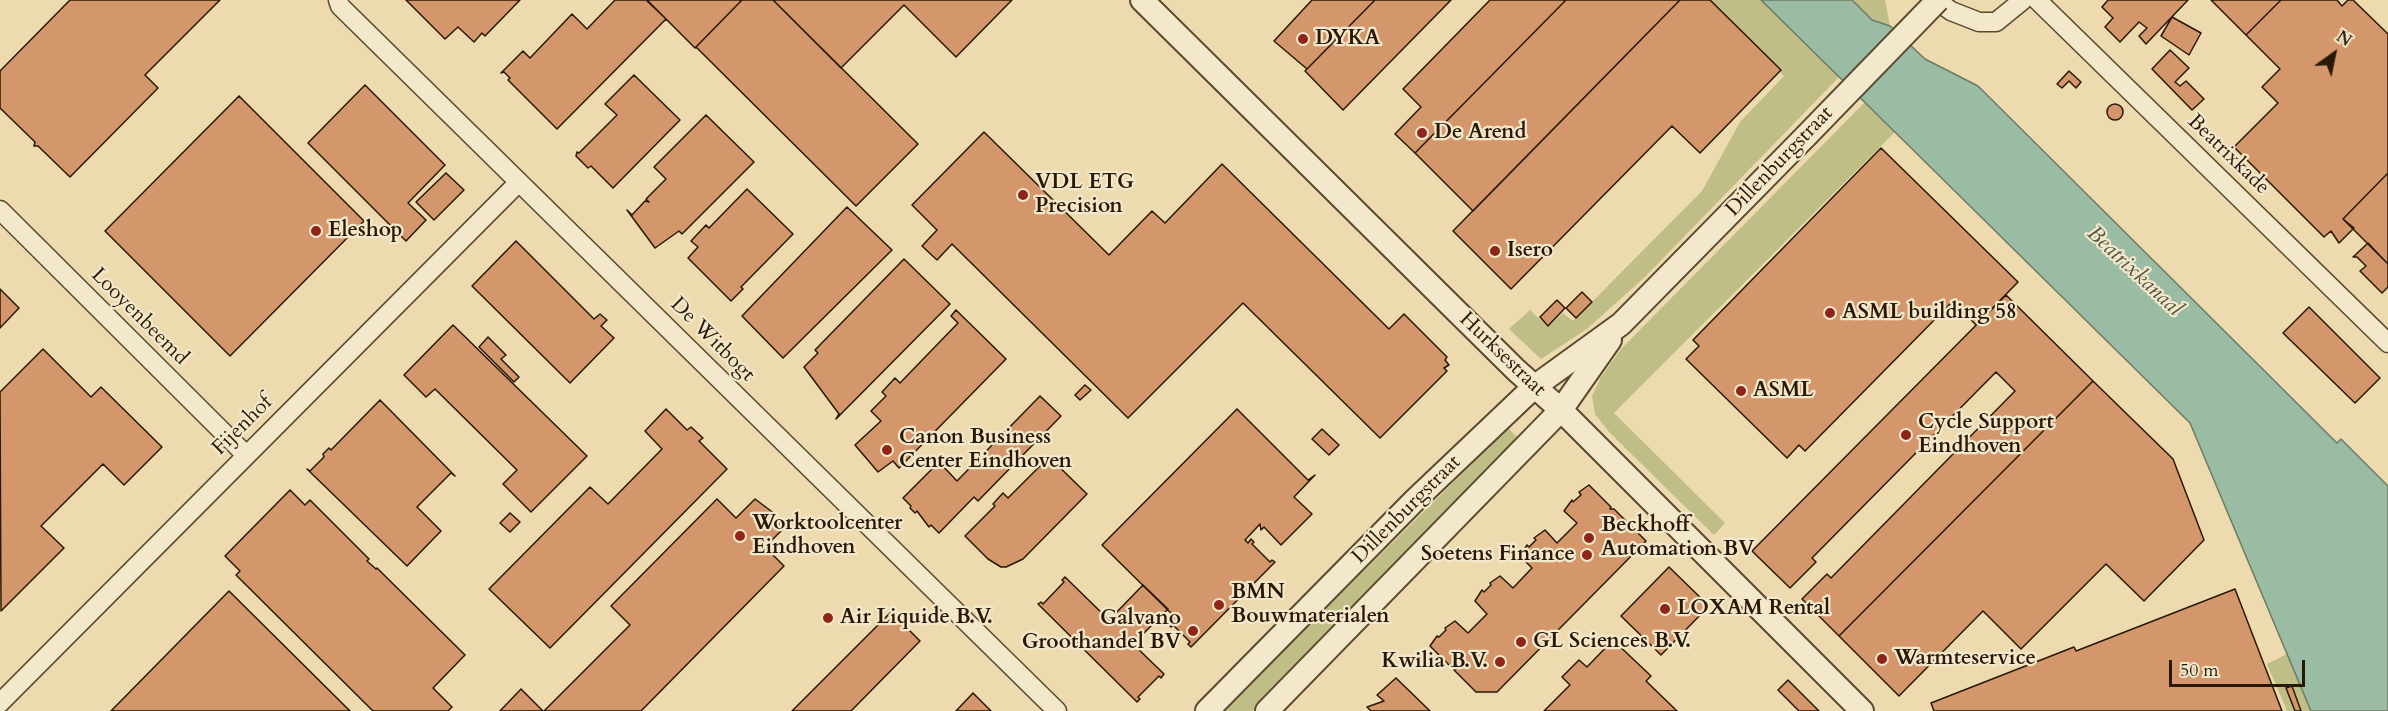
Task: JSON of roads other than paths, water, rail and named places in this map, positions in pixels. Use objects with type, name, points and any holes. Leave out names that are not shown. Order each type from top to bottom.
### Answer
[{"type":"street","name":"De Witbogt","points":[[338,0],[340,6],[1057,711]]},
{"type":"street","name":"Hurksestraat","points":[[1142,0],[1534,387],[1561,410],[1862,711]]},
{"type":"street","name":"Dillenburgstraat","points":[[1207,711],[1415,500],[1534,387],[1621,324],[1937,0]]},
{"type":"street","points":[[1937,0],[1978,22],[1996,22],[2023,0]]},
{"type":"street","name":"Beatrixkade","points":[[2037,0],[2388,343]]},
{"type":"street","name":"Fijenhof","points":[[0,703],[519,182]]},
{"type":"street","name":"Looyenbeemd","points":[[0,210],[246,455]]},
{"type":"street","name":"Dillenburgstraat","points":[[1267,711],[1561,410],[1621,324]]},
{"type":"water","name":"Beatrixkanaal","points":[[1761,0],[1852,0],[1872,20],[1890,26],[1925,59],[1978,86],[2337,443],[2341,439],[2388,486],[2388,711],[2311,711],[2190,423]]},
{"type":"place","name":"DYKA","points":[[1303,39]]},
{"type":"place","name":"De Arend","points":[[1422,133]]},
{"type":"place","name":"VDL ETG Precision","points":[[1023,195]]},
{"type":"place","name":"Eleshop","points":[[316,231]]},
{"type":"place","name":"Isero","points":[[1495,251]]},
{"type":"place","name":"ASML building 58","points":[[1830,313]]},
{"type":"place","name":"ASML","points":[[1741,391]]},
{"type":"place","name":"Cycle Support Eindhoven","points":[[1906,435]]},
{"type":"place","name":"Canon Business Center Eindhoven","points":[[887,450]]},
{"type":"place","name":"Worktoolcenter Eindhoven","points":[[740,536]]},
{"type":"place","name":"Beckhoff Automation BV","points":[[1589,538]]},
{"type":"place","name":"Soetens Finance","points":[[1587,555]]},
{"type":"place","name":"BMN Bouwmaterialen","points":[[1219,605]]},
{"type":"place","name":"LOXAM Rental","points":[[1665,609]]},
{"type":"place","name":"Air Liquide B.V.","points":[[828,618]]},
{"type":"place","name":"Galvano Groothandel BV","points":[[1193,631]]},
{"type":"place","name":"GL Sciences B.V.","points":[[1521,642]]},
{"type":"place","name":"Warmteservice","points":[[1882,659]]},
{"type":"place","name":"Kwilia B.V.","points":[[1500,662]]}]
